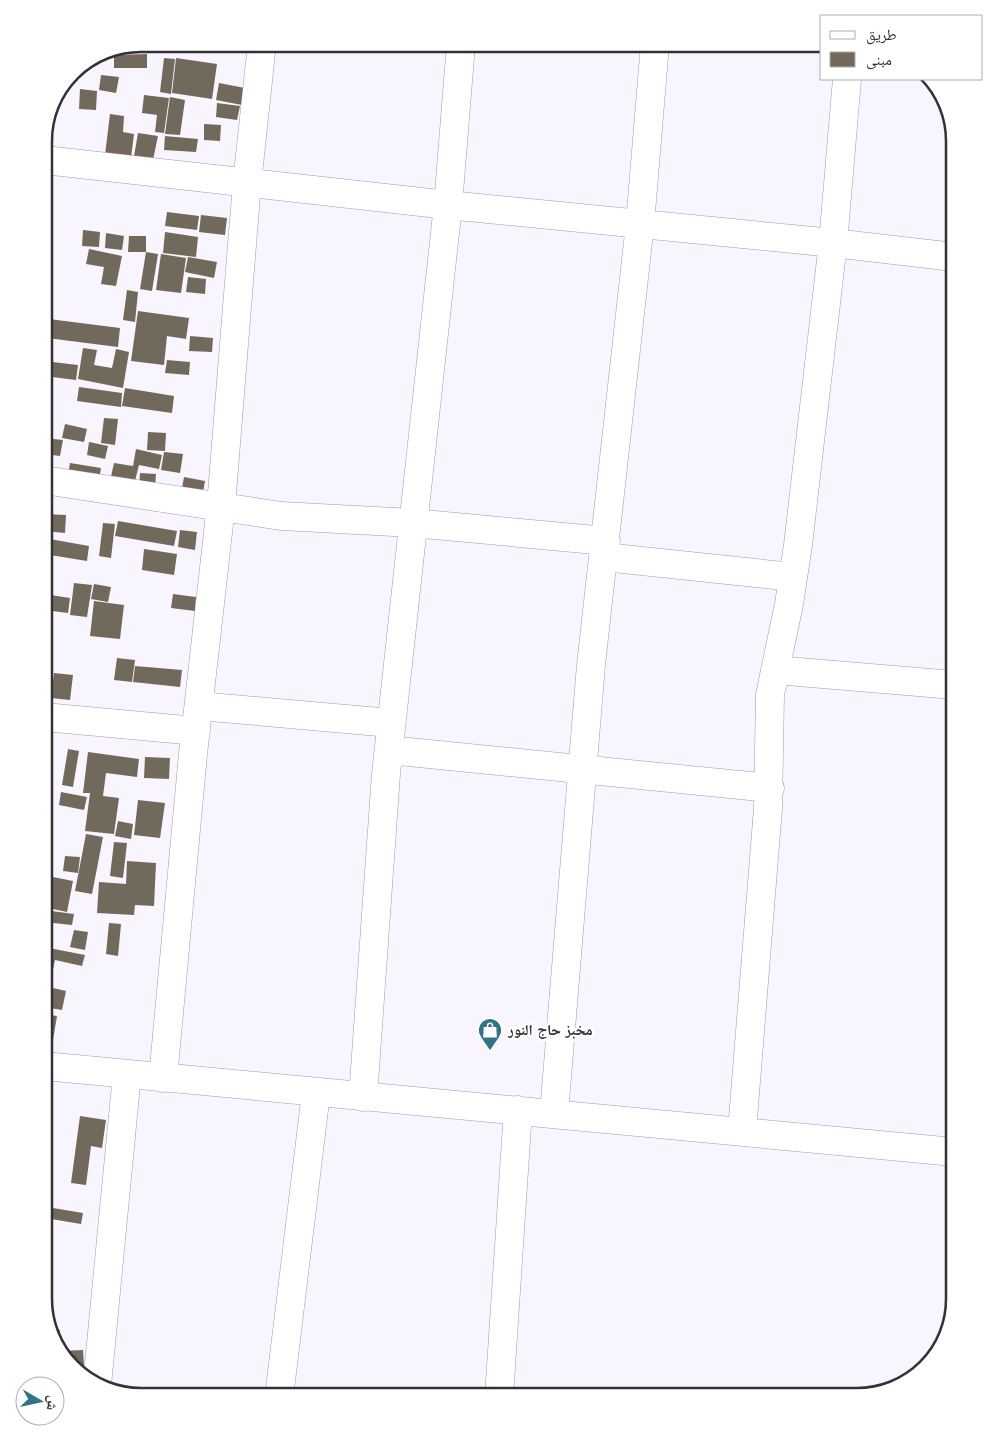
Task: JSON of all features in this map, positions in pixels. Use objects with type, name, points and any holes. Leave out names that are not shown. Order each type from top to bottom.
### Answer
[{"type":"street","points":[[164,1078],[197,719],[221,506],[247,183],[261,52]]},
{"type":"street","points":[[362,1097],[390,737],[448,205],[460,52]]},
{"type":"street","points":[[554,1113],[591,665],[640,224],[654,53]]},
{"type":"street","points":[[742,1131],[770,788],[770,695],[793,577],[833,244],[847,80]]},
{"type":"street","points":[[53,161],[448,205],[946,256]]},
{"type":"street","points":[[53,481],[281,516],[413,523],[793,577]]},
{"type":"street","points":[[775,670],[946,684]]},
{"type":"street","points":[[53,717],[197,719],[390,737],[582,769],[770,788]]},
{"type":"street","points":[[52,1067],[946,1151]]},
{"type":"street","points":[[98,1377],[127,1074]]},
{"type":"street","points":[[280,1388],[316,1092]]},
{"type":"street","points":[[500,1388],[518,1110]]},
{"type":"building","points":[[147,54],[147,68],[114,68],[114,57],[122,55]]},
{"type":"building","points":[[164,58],[175,59],[171,94],[160,92]]},
{"type":"building","points":[[176,58],[217,64],[212,99],[172,93]]},
{"type":"building","points":[[101,75],[119,77],[116,93],[99,90]]},
{"type":"building","points":[[219,83],[245,88],[242,105],[216,100]]},
{"type":"building","points":[[80,89],[97,91],[96,110],[79,109]]},
{"type":"building","points":[[144,95],[169,98],[164,133],[155,132],[157,115],[142,113]]},
{"type":"building","points":[[170,97],[185,100],[180,135],[165,134]]},
{"type":"building","points":[[217,103],[240,106],[237,120],[216,117]]},
{"type":"building","points":[[110,114],[124,116],[123,132],[134,134],[131,158],[105,155]]},
{"type":"building","points":[[204,124],[221,125],[220,141],[204,140]]},
{"type":"building","points":[[138,133],[158,136],[153,160],[134,156]]},
{"type":"building","points":[[165,136],[198,139],[196,152],[164,150]]},
{"type":"building","points":[[167,212],[199,216],[197,230],[165,226]]},
{"type":"building","points":[[201,215],[227,218],[225,235],[199,232]]},
{"type":"building","points":[[83,230],[100,232],[99,247],[82,246]]},
{"type":"building","points":[[165,232],[198,237],[196,257],[163,253]]},
{"type":"building","points":[[106,233],[124,236],[122,250],[105,248]]},
{"type":"building","points":[[129,236],[146,236],[146,252],[128,252]]},
{"type":"building","points":[[89,249],[122,256],[116,286],[101,284],[104,267],[86,264]]},
{"type":"building","points":[[146,252],[158,254],[152,291],[140,289]]},
{"type":"building","points":[[161,254],[186,258],[181,293],[156,290]]},
{"type":"building","points":[[188,257],[217,262],[214,278],[185,272]]},
{"type":"building","points":[[188,277],[206,279],[205,294],[186,292]]},
{"type":"building","points":[[127,290],[138,292],[135,322],[123,320]]},
{"type":"building","points":[[138,311],[189,318],[186,339],[167,336],[164,365],[131,361]]},
{"type":"building","points":[[53,319],[120,328],[118,347],[53,339]]},
{"type":"building","points":[[190,336],[213,338],[212,352],[189,351]]},
{"type":"building","points":[[83,348],[97,350],[94,365],[112,368],[116,349],[129,352],[123,388],[78,379]]},
{"type":"building","points":[[167,360],[190,362],[189,375],[165,373]]},
{"type":"building","points":[[53,362],[78,365],[76,380],[53,377]]},
{"type":"building","points":[[79,387],[122,393],[121,407],[77,401]]},
{"type":"building","points":[[125,388],[174,396],[172,413],[122,406]]},
{"type":"building","points":[[104,418],[118,419],[115,445],[101,443]]},
{"type":"building","points":[[65,424],[87,429],[84,442],[62,438]]},
{"type":"building","points":[[148,432],[166,433],[165,451],[147,450]]},
{"type":"building","points":[[53,439],[63,440],[60,456],[53,455]]},
{"type":"building","points":[[89,442],[108,446],[105,459],[87,455]]},
{"type":"building","points":[[136,449],[162,455],[159,469],[139,465],[134,485],[110,481],[114,463],[133,466]]},
{"type":"building","points":[[164,452],[183,454],[180,473],[161,470]]},
{"type":"building","points":[[70,463],[101,468],[98,486],[67,480]]},
{"type":"building","points":[[140,473],[156,474],[155,488],[139,488]]},
{"type":"building","points":[[184,477],[205,481],[200,509],[179,505]]},
{"type":"building","points":[[53,514],[66,515],[65,533],[53,532]]},
{"type":"building","points":[[118,521],[177,531],[174,546],[115,536]]},
{"type":"building","points":[[103,523],[115,524],[111,558],[99,556]]},
{"type":"building","points":[[180,530],[197,532],[195,550],[178,547]]},
{"type":"building","points":[[53,540],[89,546],[87,561],[53,555]]},
{"type":"building","points":[[144,549],[177,554],[174,575],[142,570]]},
{"type":"building","points":[[74,583],[92,585],[87,617],[70,615]]},
{"type":"building","points":[[94,584],[111,587],[108,602],[91,599]]},
{"type":"building","points":[[173,594],[196,597],[195,611],[171,608]]},
{"type":"building","points":[[53,595],[70,598],[68,613],[53,611]]},
{"type":"building","points":[[94,601],[124,605],[120,639],[90,636]]},
{"type":"building","points":[[117,658],[135,660],[132,682],[114,680]]},
{"type":"building","points":[[135,666],[182,670],[180,687],[133,682]]},
{"type":"building","points":[[54,673],[73,675],[70,700],[53,698]]},
{"type":"building","points":[[68,749],[79,751],[73,787],[62,785]]},
{"type":"building","points":[[88,752],[139,759],[137,777],[106,773],[103,796],[119,798],[114,834],[85,831],[90,793],[83,793]]},
{"type":"building","points":[[145,757],[170,758],[169,779],[144,778]]},
{"type":"building","points":[[61,792],[87,797],[84,810],[59,805]]},
{"type":"building","points":[[138,800],[165,803],[160,838],[134,835]]},
{"type":"building","points":[[118,821],[133,824],[131,839],[115,836]]},
{"type":"building","points":[[86,834],[103,837],[92,894],[75,891]]},
{"type":"building","points":[[114,842],[127,843],[123,878],[110,876]]},
{"type":"building","points":[[65,856],[80,857],[78,873],[63,871]]},
{"type":"building","points":[[127,861],[156,863],[154,906],[135,905],[134,915],[97,913],[99,882],[126,884]]},
{"type":"building","points":[[52,877],[73,881],[67,912],[52,909]]},
{"type":"building","points":[[52,911],[74,914],[72,925],[52,923]]},
{"type":"building","points":[[109,923],[121,924],[118,956],[106,954]]},
{"type":"building","points":[[74,930],[88,932],[85,950],[70,947]]},
{"type":"building","points":[[52,949],[85,955],[82,966],[55,960],[52,974]]},
{"type":"building","points":[[52,988],[66,991],[62,1010],[52,1008]]},
{"type":"building","points":[[52,1015],[57,1016],[52,1045]]},
{"type":"building","points":[[80,1116],[106,1120],[102,1148],[91,1146],[86,1185],[71,1183]]},
{"type":"building","points":[[52,1208],[83,1213],[81,1224],[52,1219]]},
{"type":"building","points":[[83,1350],[84,1365],[82,1365],[69,1351]]},
{"type":"place","name":"مخبز حاج النور","points":[[490,1051]]}]
